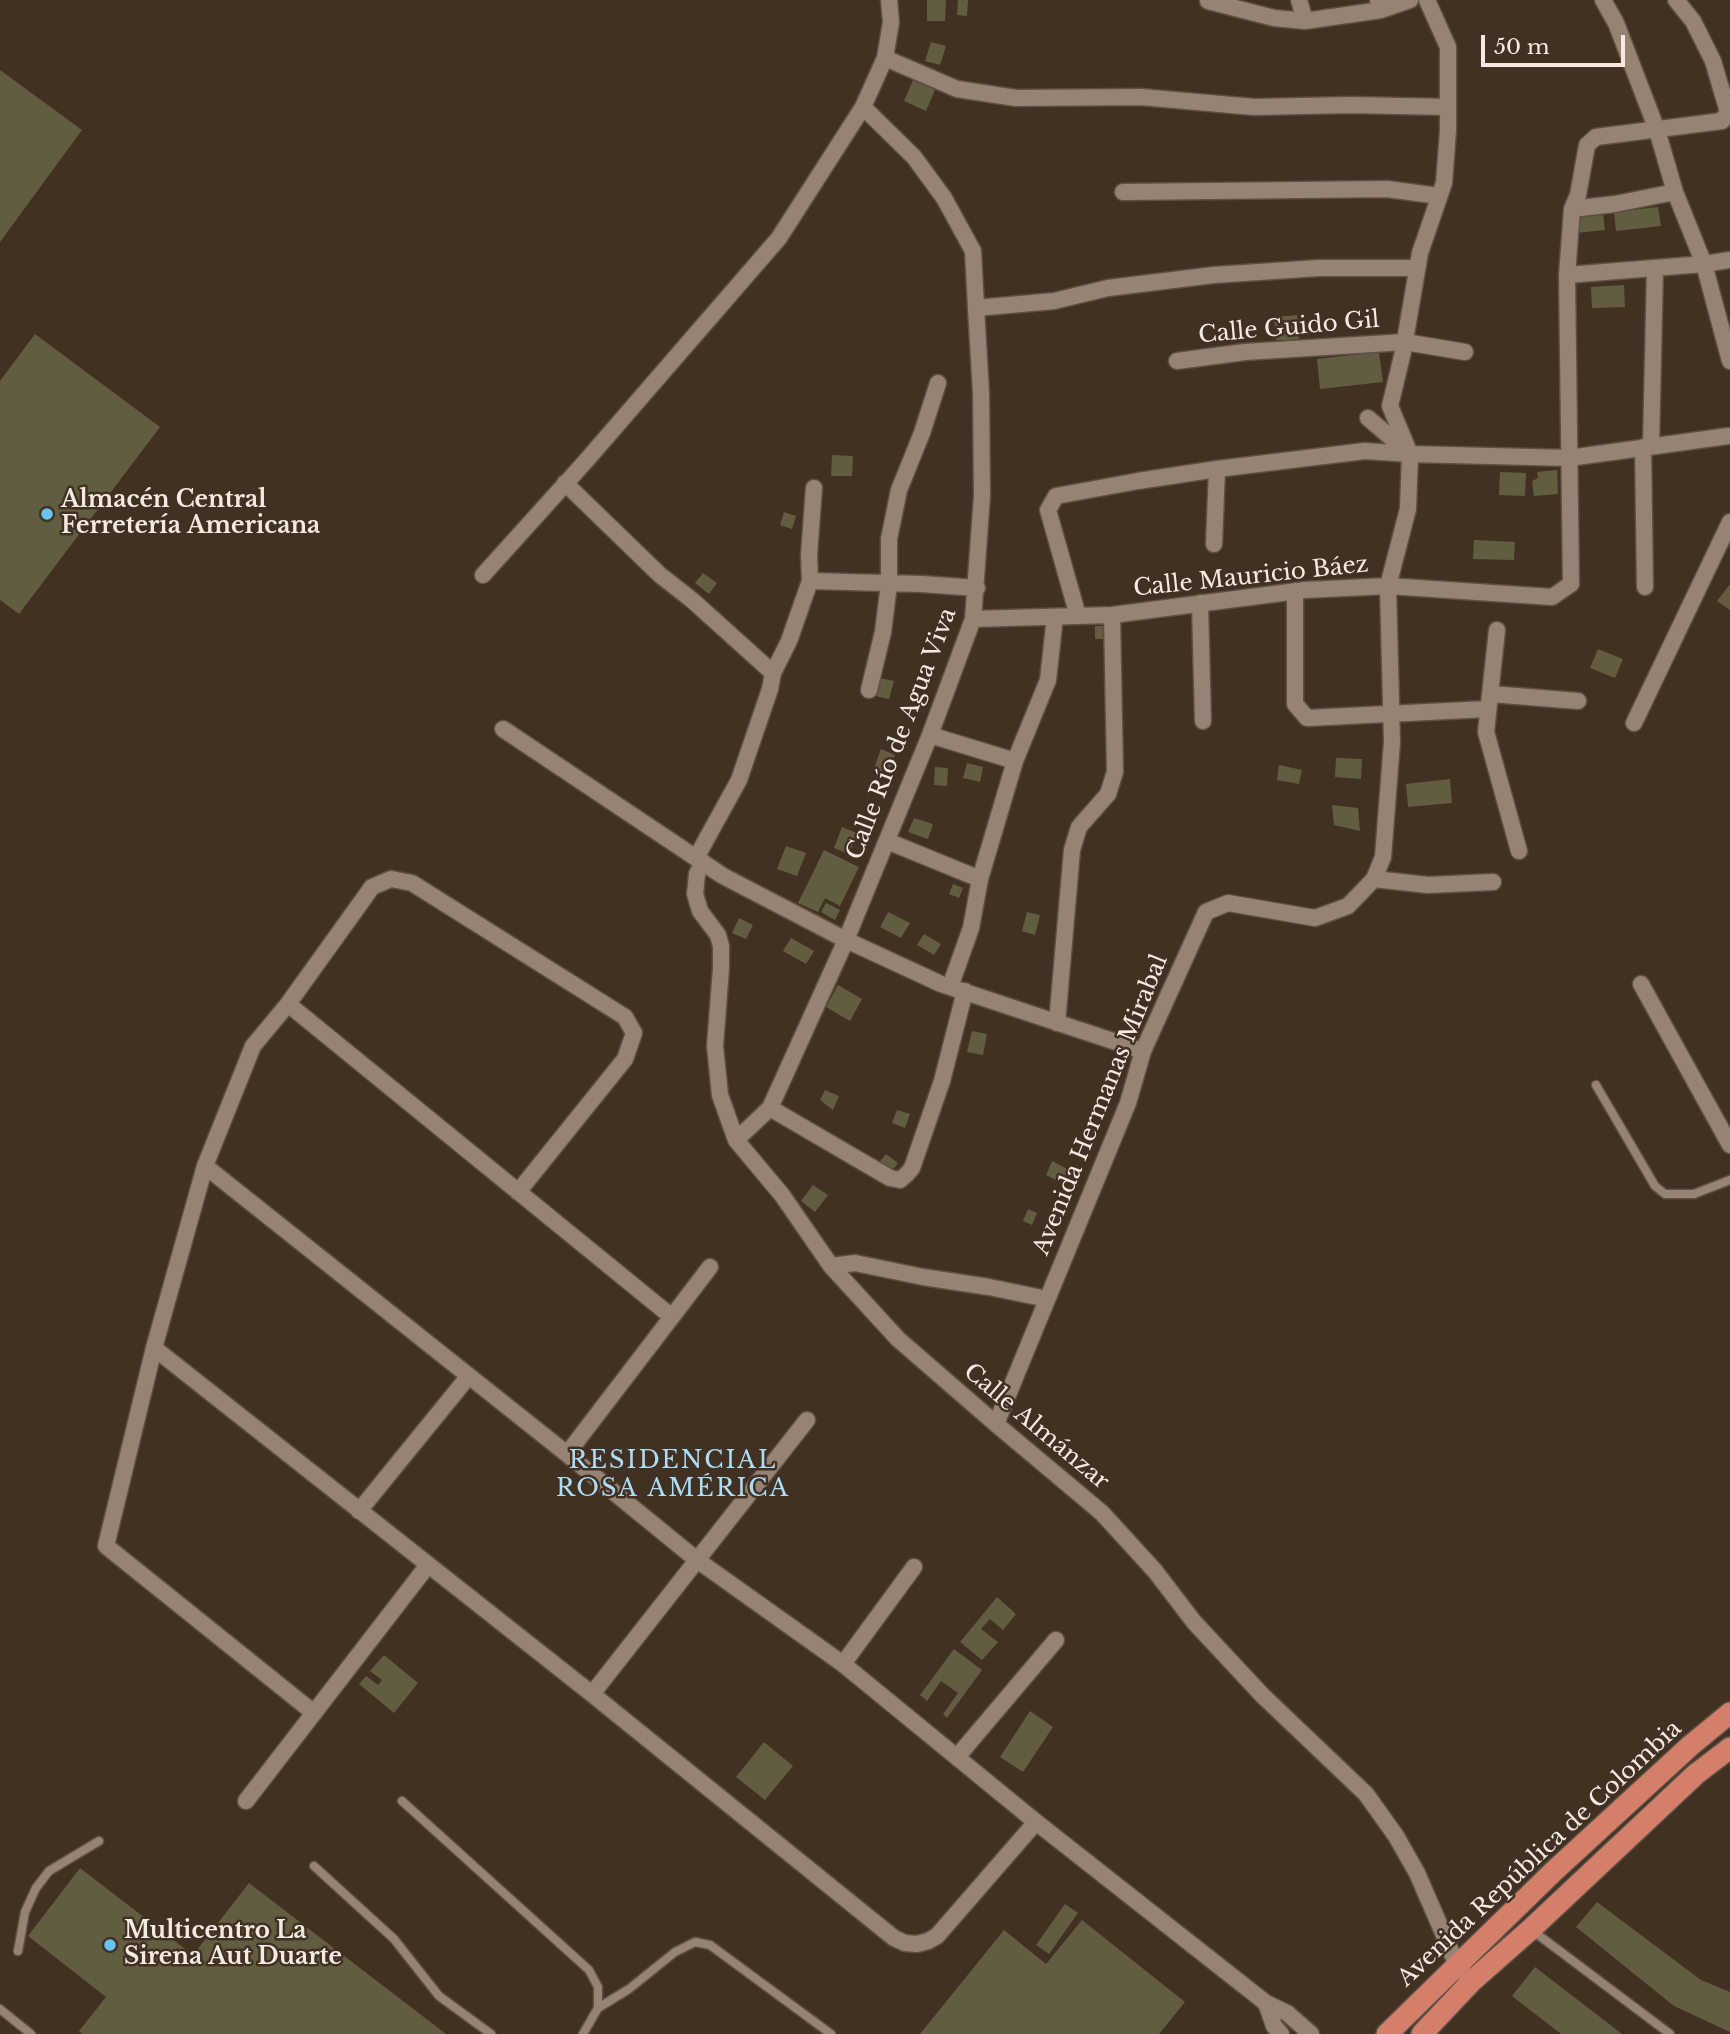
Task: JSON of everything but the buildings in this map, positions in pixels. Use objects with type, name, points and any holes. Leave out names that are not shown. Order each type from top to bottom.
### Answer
[{"type":"main road","name":"Avenida República de Colombia","points":[[1387,2034],[1554,1871],[1690,1746],[1730,1713]]},
{"type":"main road","name":"Avenida República de Colombia","points":[[1422,2034],[1472,1981],[1696,1774],[1730,1748]]},
{"type":"street","points":[[483,575],[779,238],[863,107],[885,58],[891,22],[889,0]]},
{"type":"street","points":[[1299,0],[1305,21]]},
{"type":"street","points":[[1208,1],[1274,18],[1305,21],[1410,0]]},
{"type":"street","name":"Avenida Hermanas Mirabal","points":[[996,1424],[1128,1104],[1143,1051],[1206,912],[1228,903],[1315,918],[1348,905],[1374,879],[1383,857],[1392,742],[1388,586],[1408,509],[1410,454],[1390,406],[1405,342],[1420,253],[1444,183],[1448,131],[1448,47],[1427,0]]},
{"type":"street","points":[[1603,0],[1616,23],[1657,130],[1675,192],[1704,264],[1730,360]]},
{"type":"street","points":[[1569,458],[1567,275],[1572,209],[1578,195],[1587,145],[1596,136],[1722,121],[1728,112],[1713,61],[1693,21],[1676,0]]},
{"type":"street","points":[[885,58],[957,89],[1016,98],[1142,97],[1254,107],[1448,107]]},
{"type":"street","name":"Calle Río de Agua Viva","points":[[737,1140],[770,1108],[846,940],[974,619],[982,496],[981,393],[974,251],[944,198],[914,158],[863,107]]},
{"type":"street","points":[[1123,192],[1387,190],[1439,196]]},
{"type":"street","points":[[1572,209],[1675,192]]},
{"type":"street","points":[[1567,275],[1730,260]]},
{"type":"street","points":[[976,309],[1054,302],[1108,288],[1214,275],[1320,268],[1418,268]]},
{"type":"street","points":[[1645,587],[1647,447],[1655,268]]},
{"type":"street","name":"Calle Guido Gil","points":[[1177,361],[1258,351],[1405,342],[1465,352]]},
{"type":"street","points":[[869,690],[883,632],[889,584],[889,539],[899,490],[938,383]]},
{"type":"street","points":[[1367,418],[1410,454]]},
{"type":"street","points":[[1078,616],[1048,510],[1056,496],[1216,469],[1365,451],[1569,458],[1729,437]]},
{"type":"street","name":"Calle Mauricio Báez","points":[[974,619],[1112,615],[1295,591],[1388,586],[1552,597],[1571,584],[1569,458]]},
{"type":"street","points":[[1214,544],[1216,469]]},
{"type":"street","points":[[565,483],[660,575],[773,673]]},
{"type":"street","name":"Calle Almánzar","points":[[814,488],[809,555],[810,581],[789,641],[773,673],[739,780],[699,860],[697,874],[695,894],[700,911],[718,935],[721,946],[715,1046],[720,1095],[737,1140],[782,1195],[831,1266],[898,1339],[1102,1513],[1155,1571],[1211,1641],[1262,1695],[1366,1794],[1396,1836],[1417,1873],[1457,1965],[1472,1981]]},
{"type":"street","points":[[1634,723],[1730,522]]},
{"type":"street","points":[[810,581],[977,588]]},
{"type":"street","points":[[1295,591],[1295,704],[1307,718],[1391,715],[1489,702],[1578,701]]},
{"type":"street","points":[[1200,603],[1203,720]]},
{"type":"street","points":[[1057,1023],[1072,850],[1079,827],[1108,794],[1115,772],[1112,615]]},
{"type":"street","points":[[770,1108],[890,1178],[900,1180],[912,1168],[942,1081],[980,878],[1015,761],[1048,680],[1055,617]]},
{"type":"street","points":[[1497,629],[1486,732],[1519,851]]},
{"type":"street","points":[[503,729],[723,876],[846,940],[958,989],[1143,1051]]},
{"type":"street","points":[[930,735],[1015,761]]},
{"type":"street","points":[[887,841],[980,878]]},
{"type":"street","points":[[314,1713],[106,1546],[154,1348],[205,1166],[253,1046],[288,1004],[372,887],[391,878],[412,883],[625,1017],[634,1033],[625,1059],[518,1192]]},
{"type":"street","points":[[1374,879],[1428,885],[1493,882]]},
{"type":"street","points":[[1640,985],[1730,1145]]},
{"type":"street","points":[[288,1004],[672,1317]]},
{"type":"street","points":[[205,1166],[697,1560],[843,1664],[1036,1822],[1266,2003],[1287,2013],[1311,2034]]},
{"type":"street","points":[[831,1266],[855,1263],[1047,1299]]},
{"type":"street","points":[[567,1454],[710,1267]]},
{"type":"street","points":[[154,1348],[592,1694],[894,1938],[917,1944],[937,1936],[1036,1822]]},
{"type":"street","points":[[359,1511],[468,1377]]},
{"type":"street","points":[[592,1694],[807,1420]]},
{"type":"street","points":[[246,1801],[428,1565]]},
{"type":"street","points":[[843,1664],[914,1567]]},
{"type":"street","points":[[957,1757],[1056,1640]]},
{"type":"street","points":[[1266,2003],[1274,2026],[1281,2034]]},
{"type":"lane","points":[[1596,1085],[1655,1186],[1665,1194],[1694,1194],[1730,1180]]},
{"type":"lane","points":[[402,1801],[589,1970],[598,1987],[598,2008]]},
{"type":"lane","points":[[18,1951],[25,1912],[36,1888],[48,1871],[99,1841]]},
{"type":"lane","points":[[314,1866],[394,1939],[439,1996],[491,2034]]},
{"type":"lane","points":[[1531,1929],[1670,2034]]},
{"type":"lane","points":[[583,2034],[598,2008],[629,1989],[675,1952],[695,1942],[710,1945],[831,2034]]},
{"type":"lane","points":[[0,2009],[31,2034]]},
{"type":"place","name":"Almacén Central Ferretería Americana","points":[[47,514]]},
{"type":"place","name":"Multicentro La Sirena Aut Duarte","points":[[110,1945]]},
{"type":"district","name":"RESIDENCIAL ROSA AMÉRICA","points":[[673,1475]]}]
